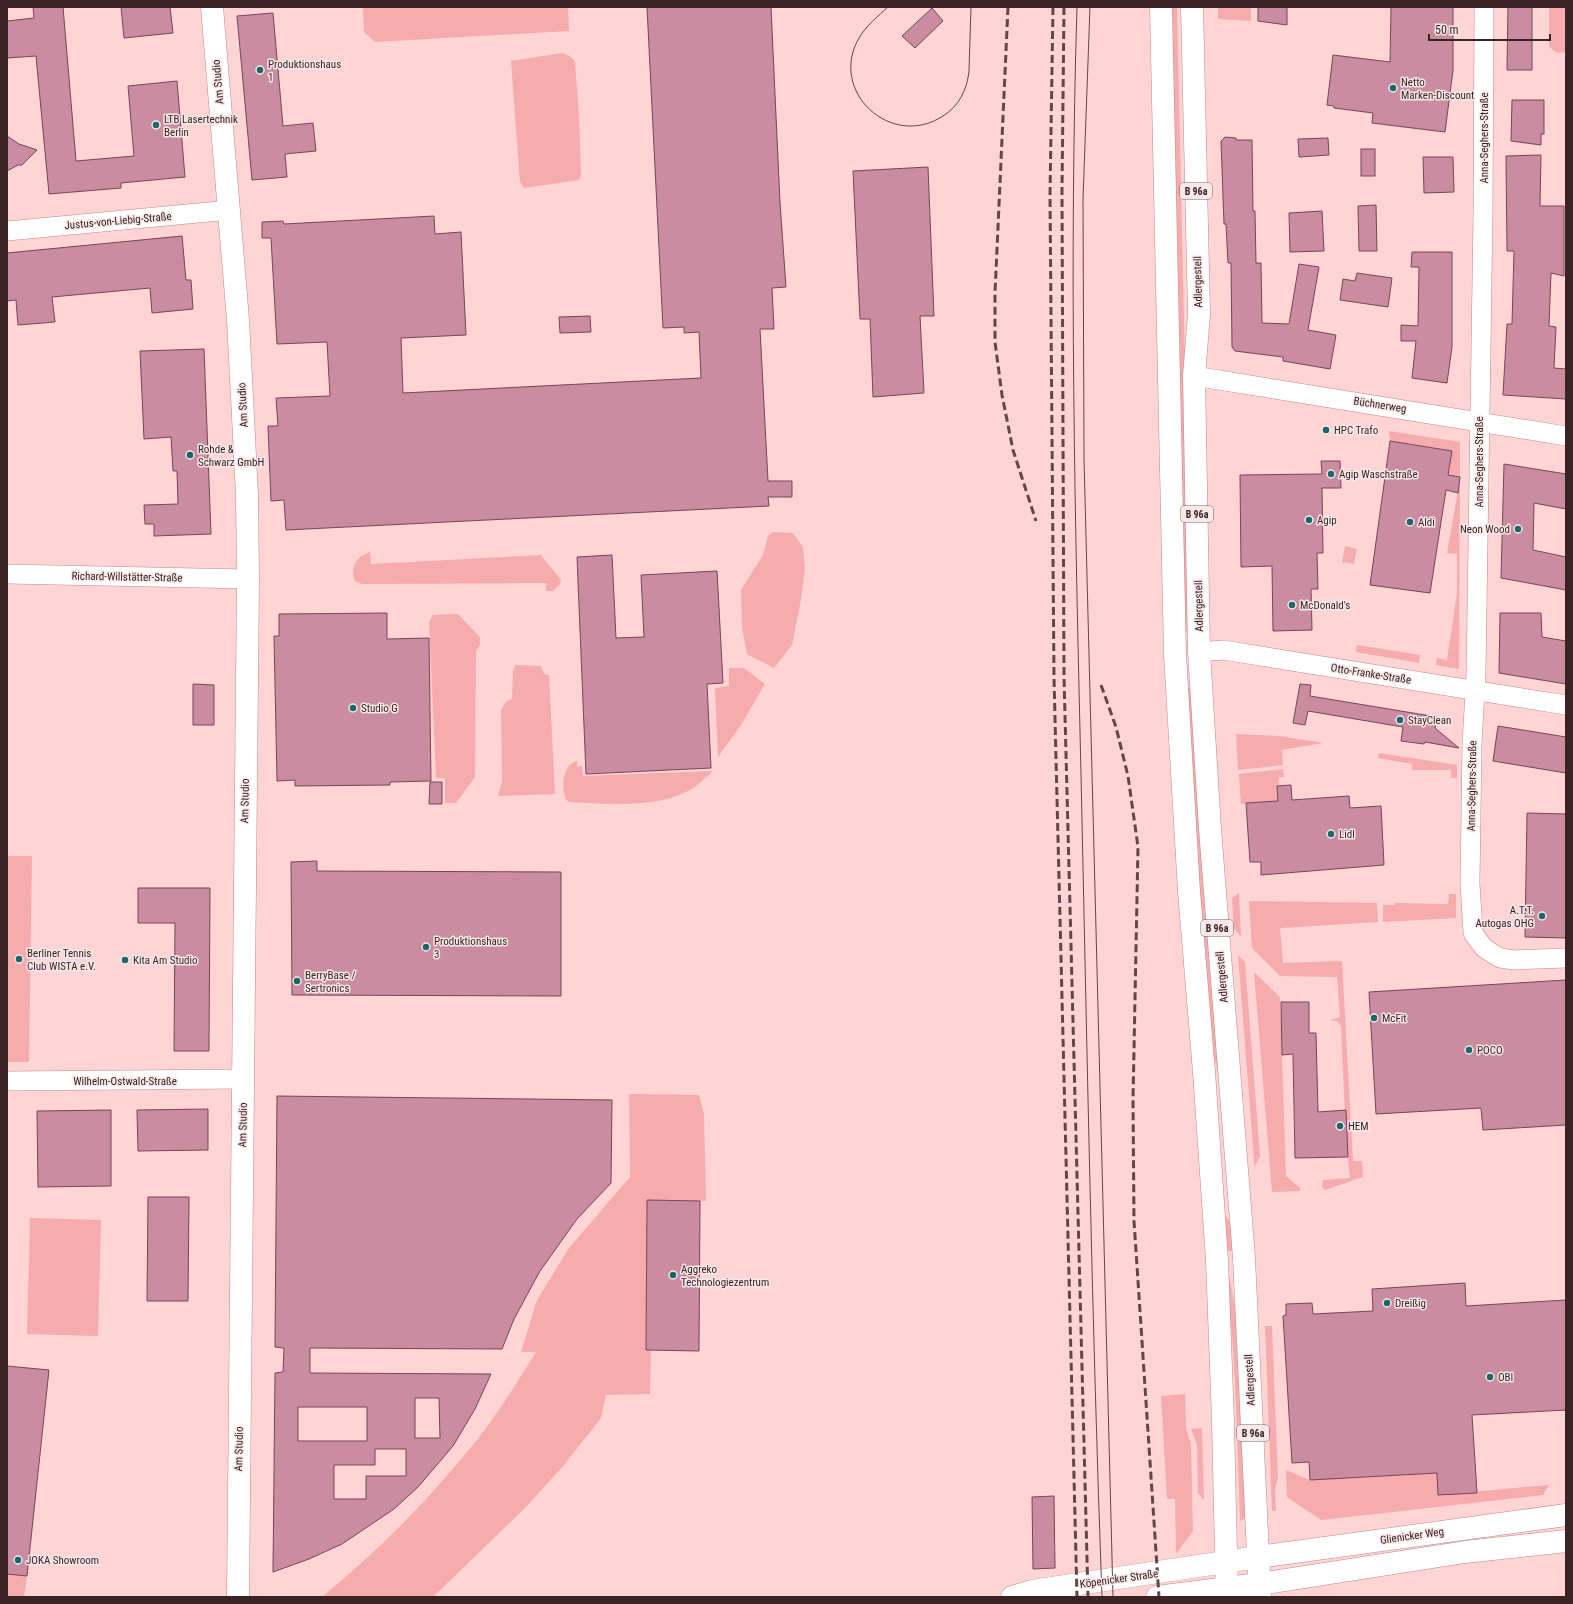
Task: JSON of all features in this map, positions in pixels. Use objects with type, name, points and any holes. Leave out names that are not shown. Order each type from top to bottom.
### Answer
[{"type":"main road","name":"Am Studio","points":[[212,7],[230,210],[239,336],[247,495],[248,579],[238,1597]]},
{"type":"main road","name":"B 96a","points":[[1162,7],[1175,654],[1189,891],[1217,1260],[1226,1593]]},
{"type":"main road","name":"Adlergestell","points":[[1192,7],[1199,314],[1194,376],[1199,652],[1210,829],[1244,1258],[1260,1591]]},
{"type":"main road","name":"Otto-Franke-Straße","points":[[1175,654],[1199,652]]},
{"type":"main road","points":[[1211,1169],[1223,1203],[1240,1203]]},
{"type":"main road","points":[[1217,1260],[1244,1258]]},
{"type":"main road","name":"Glienicker Weg","points":[[1226,1562],[1566,1515]]},
{"type":"main road","name":"Glienicker Weg","points":[[1226,1593],[1260,1591],[1457,1553],[1566,1541]]},
{"type":"main road","name":"Köpenicker Straße","points":[[1012,1597],[1032,1591],[1226,1562]]},
{"type":"main road","points":[[1157,1597],[1226,1593]]},
{"type":"street","name":"Anna-Seghers-Straße","points":[[1484,7],[1483,214],[1476,690],[1472,744],[1470,883],[1473,933],[1487,950],[1500,958],[1514,960],[1566,958]]},
{"type":"street","name":"Justus-von-Liebig-Straße","points":[[7,231],[230,210]]},
{"type":"street","name":"Büchnerweg","points":[[1194,376],[1566,436]]},
{"type":"street","name":"Richard-Willstätter-Straße","points":[[7,574],[248,579]]},
{"type":"street","name":"Otto-Franke-Straße","points":[[1199,652],[1223,650],[1566,705]]},
{"type":"street","name":"Wilhelm-Ostwald-Straße","points":[[7,1081],[243,1080]]},
{"type":"shaded area","points":[[363,7],[568,7],[569,31],[375,42],[364,32]]},
{"type":"shaded area","points":[[1170,7],[1177,7],[1191,632],[1184,633]]},
{"type":"shaded area","points":[[1218,7],[1251,7],[1251,21],[1218,19]]},
{"type":"shaded area","points":[[1549,7],[1566,7],[1566,52],[1558,53],[1549,47]]},
{"type":"shaded area","points":[[562,53],[570,56],[575,62],[581,175],[579,180],[524,188],[520,182],[511,61]]},
{"type":"shaded area","points":[[1389,431],[1460,442],[1460,477],[1448,475],[1452,451],[1390,441]]},
{"type":"shaded area","points":[[1460,480],[1459,669],[1436,665],[1437,658],[1447,660],[1457,593],[1457,554],[1447,553]]},
{"type":"shaded area","points":[[773,532],[793,533],[803,547],[805,569],[792,645],[774,668],[747,654],[742,627],[741,590],[763,555],[768,536]]},
{"type":"shaded area","points":[[1345,546],[1357,549],[1354,564],[1342,562]]},
{"type":"shaded area","points":[[370,552],[371,564],[541,555],[561,580],[560,584],[553,591],[546,591],[546,583],[362,584],[355,581],[353,571],[355,563],[358,559]]},
{"type":"shaded area","points":[[458,614],[480,637],[480,645],[476,651],[475,777],[456,803],[445,803],[445,778],[436,778],[429,622],[433,615]]},
{"type":"shaded area","points":[[1357,645],[1420,655],[1419,663],[1356,652]]},
{"type":"shaded area","points":[[515,665],[541,666],[544,674],[549,675],[555,794],[498,796],[502,781],[501,710],[506,702],[512,699],[513,671]]},
{"type":"shaded area","points":[[729,668],[744,668],[765,684],[741,725],[718,757],[715,688],[729,686]]},
{"type":"shaded area","points":[[1192,687],[1219,1075],[1213,1053],[1204,954],[1186,688]]},
{"type":"shaded area","points":[[1236,734],[1279,736],[1324,743],[1282,750],[1283,765],[1238,770]]},
{"type":"shaded area","points":[[1379,753],[1457,765],[1457,778],[1451,778],[1451,770],[1412,770],[1412,764],[1378,758]]},
{"type":"shaded area","points":[[577,761],[577,767],[582,766],[583,776],[713,771],[690,790],[659,801],[630,804],[570,802],[566,800],[564,795],[563,783],[568,767]]},
{"type":"shaded area","points":[[1283,769],[1284,777],[1279,777],[1278,801],[1241,804],[1239,774]]},
{"type":"shaded area","name":"Berliner Tennis Club WISTA e.V.","points":[[7,856],[32,856],[29,1062],[7,1062]]},
{"type":"shaded area","points":[[1239,893],[1241,937],[1234,928],[1232,898]]},
{"type":"shaded area","points":[[1449,894],[1456,894],[1456,918],[1383,922],[1383,905],[1395,905],[1395,903],[1448,904]]},
{"type":"shaded area","points":[[1249,901],[1377,903],[1378,922],[1280,928],[1283,963],[1342,961],[1353,1161],[1362,1161],[1363,1177],[1325,1190],[1322,1187],[1323,1180],[1350,1178],[1346,1140],[1341,1026],[1337,1021],[1330,1020],[1340,1017],[1337,977],[1280,976],[1252,948]]},
{"type":"shaded area","points":[[1238,955],[1245,962],[1260,1156],[1255,1166],[1255,1172]]},
{"type":"shaded area","points":[[1254,972],[1280,997],[1286,1176],[1300,1188],[1300,1191],[1272,1192]]},
{"type":"shaded area","points":[[629,1094],[699,1095],[704,1114],[706,1201],[647,1200],[646,1350],[651,1350],[650,1394],[606,1395],[601,1418],[564,1465],[525,1508],[433,1597],[322,1597],[385,1541],[444,1480],[480,1436],[509,1395],[536,1352],[521,1352],[537,1300],[569,1248],[630,1177]]},
{"type":"shaded area","points":[[1225,1216],[1233,1225],[1235,1252],[1225,1250]]},
{"type":"shaded area","points":[[30,1218],[101,1220],[98,1336],[27,1334]]},
{"type":"shaded area","points":[[1226,1275],[1229,1276],[1239,1328],[1247,1518],[1240,1521],[1234,1367]]},
{"type":"shaded area","points":[[1265,1326],[1272,1326],[1278,1479],[1275,1489],[1276,1511],[1272,1511]]},
{"type":"shaded area","points":[[1185,1394],[1186,1428],[1191,1444],[1193,1531],[1176,1554],[1175,1499],[1167,1499],[1161,1396]]},
{"type":"shaded area","points":[[1202,1428],[1204,1500],[1198,1493],[1197,1445],[1191,1429]]},
{"type":"shaded area","points":[[1286,1470],[1310,1480],[1437,1473],[1439,1495],[1549,1485],[1543,1495],[1321,1520],[1287,1497]]},
{"type":"shaded area","points":[[7,1574],[27,1576],[24,1597],[7,1597]]},
{"type":"building","points":[[33,7],[63,7],[76,161],[134,156],[128,86],[177,81],[185,177],[121,183],[121,188],[49,194],[36,56],[7,58],[7,21],[34,18]]},
{"type":"building","points":[[121,7],[170,7],[173,33],[124,38]]},
{"type":"building","points":[[647,7],[771,7],[780,203],[786,287],[772,288],[774,329],[760,329],[768,481],[792,481],[792,497],[768,497],[769,506],[286,530],[284,500],[271,501],[268,426],[278,426],[276,398],[330,396],[327,342],[277,344],[271,238],[262,238],[262,222],[283,221],[284,224],[434,216],[435,234],[461,232],[466,335],[401,338],[403,393],[701,378],[699,332],[684,333],[684,327],[663,328]]},
{"type":"building","points":[[1258,7],[1287,7],[1287,25],[1258,21]]},
{"type":"building","name":"Netto Marken-Discount","points":[[1391,7],[1453,7],[1453,70],[1445,132],[1372,123],[1373,113],[1334,108],[1334,106],[1327,105],[1333,55],[1390,62]]},
{"type":"building","points":[[1508,7],[1532,7],[1532,70],[1507,70]]},
{"type":"building","points":[[932,8],[943,21],[915,48],[902,36]]},
{"type":"building","name":"Produktionshaus 1","points":[[273,13],[283,126],[313,123],[316,151],[285,154],[287,177],[252,180],[237,16]]},
{"type":"building","points":[[1512,100],[1544,100],[1544,134],[1541,134],[1541,145],[1511,141]]},
{"type":"building","points":[[7,136],[19,144],[37,150],[22,165],[18,165],[7,171]]},
{"type":"building","points":[[1225,137],[1236,138],[1236,140],[1252,140],[1253,211],[1255,211],[1256,263],[1261,263],[1262,323],[1289,324],[1299,264],[1319,267],[1308,330],[1336,335],[1330,369],[1283,361],[1283,357],[1235,351],[1232,347],[1231,263],[1228,263],[1226,224],[1224,224],[1221,141]]},
{"type":"building","points":[[1328,138],[1329,155],[1299,157],[1298,139]]},
{"type":"building","points":[[1361,149],[1375,149],[1375,176],[1361,176]]},
{"type":"building","points":[[1541,155],[1540,206],[1564,206],[1564,276],[1551,273],[1549,326],[1556,327],[1554,368],[1566,369],[1566,399],[1503,395],[1507,324],[1512,324],[1514,251],[1507,251],[1506,156]]},
{"type":"building","points":[[1423,157],[1453,157],[1454,192],[1424,193]]},
{"type":"building","points":[[928,167],[934,316],[920,316],[924,393],[873,397],[870,319],[860,319],[853,171]]},
{"type":"building","points":[[1376,205],[1377,251],[1359,251],[1358,206]]},
{"type":"building","points":[[1322,211],[1324,251],[1290,252],[1289,213]]},
{"type":"building","points":[[182,236],[186,280],[191,280],[193,309],[152,313],[150,288],[52,297],[55,322],[18,325],[16,300],[7,301],[7,253]]},
{"type":"building","points":[[1412,252],[1452,252],[1452,347],[1447,383],[1412,378],[1416,341],[1401,341],[1401,325],[1418,326],[1419,267],[1411,267]]},
{"type":"building","points":[[1357,273],[1392,278],[1388,307],[1340,300],[1343,279],[1355,281]]},
{"type":"building","points":[[590,316],[591,332],[560,333],[559,317]]},
{"type":"building","name":"Rohde & Schwarz GmbH","points":[[204,349],[211,534],[154,536],[154,524],[145,524],[144,505],[178,504],[177,471],[173,471],[171,437],[144,439],[140,351]]},
{"type":"building","name":"Aldi","points":[[1390,441],[1452,451],[1448,475],[1460,477],[1458,493],[1446,490],[1430,593],[1370,585]]},
{"type":"building","points":[[1321,461],[1340,461],[1341,488],[1322,488],[1323,553],[1317,553],[1318,589],[1311,589],[1312,630],[1273,631],[1272,566],[1241,567],[1240,475],[1322,474]]},
{"type":"building","name":"Neon Wood","points":[[1504,464],[1566,474],[1566,509],[1534,503],[1533,550],[1566,557],[1566,590],[1501,578]]},
{"type":"building","points":[[612,555],[616,638],[644,637],[641,575],[717,571],[723,683],[707,684],[711,768],[586,774],[577,557]]},
{"type":"building","name":"Studio G","points":[[387,613],[387,639],[429,638],[431,781],[390,782],[390,785],[295,786],[295,780],[277,781],[274,636],[279,636],[279,614]]},
{"type":"building","points":[[1500,613],[1541,613],[1542,637],[1566,641],[1566,684],[1499,673]]},
{"type":"building","points":[[193,684],[214,685],[214,725],[193,725]]},
{"type":"building","name":"StayClean","points":[[1300,684],[1311,685],[1310,696],[1437,717],[1435,728],[1459,748],[1425,742],[1424,744],[1401,741],[1403,727],[1308,711],[1305,725],[1293,723]]},
{"type":"building","points":[[1498,726],[1566,737],[1566,773],[1493,761]]},
{"type":"building","points":[[430,782],[442,782],[442,804],[429,804]]},
{"type":"building","name":"Lidl","points":[[1291,785],[1292,800],[1349,796],[1350,808],[1381,806],[1384,865],[1261,875],[1261,862],[1250,862],[1246,803],[1278,801],[1277,786]]},
{"type":"building","points":[[1527,813],[1566,814],[1566,938],[1525,937]]},
{"type":"building","name":"Produktionshaus 3","points":[[317,861],[317,871],[561,872],[561,996],[292,995],[291,862]]},
{"type":"building","points":[[138,888],[210,888],[209,1051],[174,1051],[175,923],[138,923]]},
{"type":"building","name":"POCO","points":[[1566,980],[1566,1125],[1483,1130],[1481,1108],[1376,1114],[1369,992]]},
{"type":"building","points":[[1281,1002],[1309,1002],[1309,1033],[1316,1033],[1318,1112],[1346,1110],[1348,1157],[1295,1158],[1293,1054],[1282,1055]]},
{"type":"building","points":[[277,1096],[612,1100],[611,1183],[577,1219],[540,1271],[514,1319],[502,1349],[310,1348],[310,1373],[491,1374],[475,1409],[453,1446],[418,1487],[394,1509],[342,1544],[309,1559],[273,1572],[275,1373],[283,1372],[284,1348],[275,1347]],"holes":[[[415,1398],[439,1398],[440,1438],[415,1438]],[[298,1407],[367,1407],[367,1441],[298,1441]],[[375,1449],[406,1449],[406,1476],[366,1476],[366,1499],[334,1499],[334,1465],[375,1465]]]},
{"type":"building","points":[[208,1109],[208,1150],[138,1151],[137,1110]]},
{"type":"building","points":[[111,1110],[111,1186],[38,1187],[37,1111]]},
{"type":"building","points":[[148,1197],[189,1197],[188,1301],[147,1301]]},
{"type":"building","name":"Aggreko Technologiezentrum","points":[[647,1200],[700,1201],[699,1351],[646,1350]]},
{"type":"building","points":[[1465,1283],[1466,1306],[1566,1300],[1566,1410],[1472,1415],[1477,1493],[1438,1495],[1437,1473],[1310,1480],[1309,1462],[1292,1463],[1283,1316],[1286,1315],[1286,1304],[1312,1303],[1313,1314],[1373,1311],[1372,1289]]},
{"type":"building","points":[[7,1366],[49,1370],[27,1576],[7,1574]]},
{"type":"building","points":[[1054,1496],[1055,1568],[1033,1569],[1032,1497]]},
{"type":"tram line","points":[[888,7],[869,25],[859,38],[852,58],[852,77],[858,95],[870,110],[885,120],[904,126],[923,125],[943,116],[954,107],[961,97],[966,85],[969,71],[971,7]]},
{"type":"tram line","points":[[1077,7],[1073,199],[1075,486],[1090,1186],[1102,1597]]},
{"type":"tram line","points":[[1090,7],[1083,199],[1084,458],[1113,1597]]},
{"type":"railway","points":[[1008,7],[995,293],[995,342],[1002,395],[1013,450],[1036,521]]},
{"type":"railway","points":[[1053,7],[1050,195],[1054,678],[1077,1597]]},
{"type":"railway","points":[[1064,7],[1062,192],[1064,677],[1088,1597]]},
{"type":"railway","points":[[1101,685],[1116,727],[1128,776],[1138,847],[1133,1100],[1134,1221],[1159,1597]]},
{"type":"place","name":"Produktionshaus 1","points":[[260,70]]},
{"type":"place","name":"Netto Marken-Discount","points":[[1393,88]]},
{"type":"place","name":"LTB Lasertechnik Berlin","points":[[156,125]]},
{"type":"place","name":"HPC Trafo","points":[[1326,430]]},
{"type":"place","name":"Rohde & Schwarz GmbH","points":[[190,455]]},
{"type":"place","name":"Agip Waschstraße","points":[[1331,474]]},
{"type":"place","name":"Agip","points":[[1309,520]]},
{"type":"place","name":"Aldi","points":[[1410,522]]},
{"type":"place","name":"Neon Wood","points":[[1518,529]]},
{"type":"place","name":"McDonald's","points":[[1292,605]]},
{"type":"place","name":"Studio G","points":[[353,708]]},
{"type":"place","name":"StayClean","points":[[1400,720]]},
{"type":"place","name":"Lidl","points":[[1331,834]]},
{"type":"place","name":"A.T.T. Autogas OHG","points":[[1542,916]]},
{"type":"place","name":"Produktionshaus 3","points":[[426,947]]},
{"type":"place","name":"Berliner Tennis Club WISTA e.V.","points":[[19,959]]},
{"type":"place","name":"Kita Am Studio","points":[[125,960]]},
{"type":"place","name":"BerryBase / Sertronics","points":[[297,981]]},
{"type":"place","name":"McFit","points":[[1374,1018]]},
{"type":"place","name":"POCO","points":[[1469,1050]]},
{"type":"place","name":"HEM","points":[[1340,1126]]},
{"type":"place","name":"Aggreko Technologiezentrum","points":[[673,1275]]},
{"type":"place","name":"Dreißig","points":[[1387,1303]]},
{"type":"place","name":"OBI","points":[[1490,1377]]},
{"type":"place","name":"JOKA Showroom","points":[[18,1560]]}]
